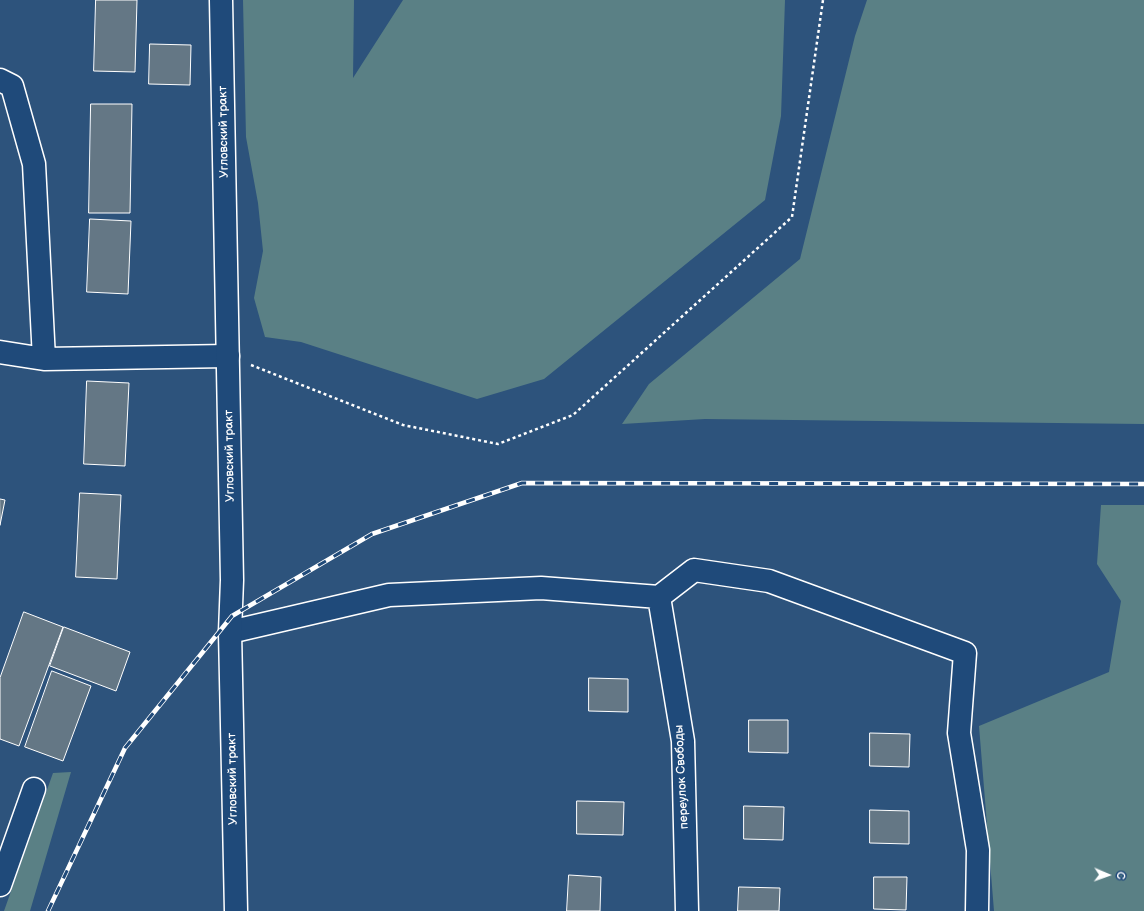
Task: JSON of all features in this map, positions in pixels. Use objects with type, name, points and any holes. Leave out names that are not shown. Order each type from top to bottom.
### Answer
[{"type":"main road","name":"Угловский тракт","points":[[221,0],[232,580],[230,632],[236,911]]},
{"type":"main road","points":[[0,80],[12,86],[34,164],[44,359]]},
{"type":"main road","points":[[0,352],[44,359],[228,356]]},
{"type":"main road","points":[[230,632],[389,595],[541,588],[658,597],[694,570],[769,581],[965,653],[958,733],[978,850],[977,911]]},
{"type":"main road","name":"переулок Свободы","points":[[658,597],[683,741],[687,911]]},
{"type":"main road","points":[[0,885],[34,789]]},
{"type":"path","points":[[228,356],[403,425],[498,444],[573,415],[792,217],[823,0]]},
{"type":"green space","points":[[243,0],[354,0],[353,78],[403,0],[785,0],[781,116],[765,200],[544,379],[477,399],[301,342],[265,337],[254,298],[263,251],[258,203],[246,137]]},
{"type":"green space","points":[[867,0],[1144,0],[1144,424],[705,419],[622,424],[649,384],[800,259],[855,36]]},
{"type":"green space","points":[[1101,505],[1144,505],[1144,911],[994,911],[979,726],[1109,672],[1121,601],[1097,564]]},
{"type":"green space","points":[[71,772],[30,911],[4,911],[53,773]]},
{"type":"building","points":[[96,0],[137,0],[135,72],[94,71]]},
{"type":"building","points":[[150,44],[191,45],[190,85],[149,84]]},
{"type":"building","points":[[91,104],[132,104],[130,213],[89,213]]},
{"type":"building","points":[[90,219],[131,221],[128,294],[87,292]]},
{"type":"building","points":[[87,381],[129,383],[125,466],[84,464]]},
{"type":"building","points":[[80,493],[121,495],[117,579],[76,577]]},
{"type":"building","points":[[0,499],[5,500],[0,525]]},
{"type":"building","points":[[24,612],[63,627],[19,746],[0,739],[0,678]]},
{"type":"building","points":[[64,627],[130,652],[116,691],[50,666]]},
{"type":"building","points":[[52,671],[91,686],[63,761],[25,747]]},
{"type":"building","points":[[589,678],[628,679],[628,712],[589,711]]},
{"type":"building","points":[[749,720],[788,720],[788,753],[749,752]]},
{"type":"building","points":[[870,733],[910,734],[909,767],[870,766]]},
{"type":"building","points":[[577,801],[624,802],[623,835],[577,834]]},
{"type":"building","points":[[744,806],[784,807],[783,840],[744,839]]},
{"type":"building","points":[[870,810],[909,811],[909,844],[870,843]]},
{"type":"building","points":[[569,875],[601,877],[600,911],[567,911]]},
{"type":"building","points":[[874,877],[907,877],[906,910],[874,909]]},
{"type":"building","points":[[739,887],[780,888],[779,911],[738,911]]},
{"type":"railway","points":[[48,911],[125,748],[232,616],[372,534],[522,483],[1144,484]]}]
